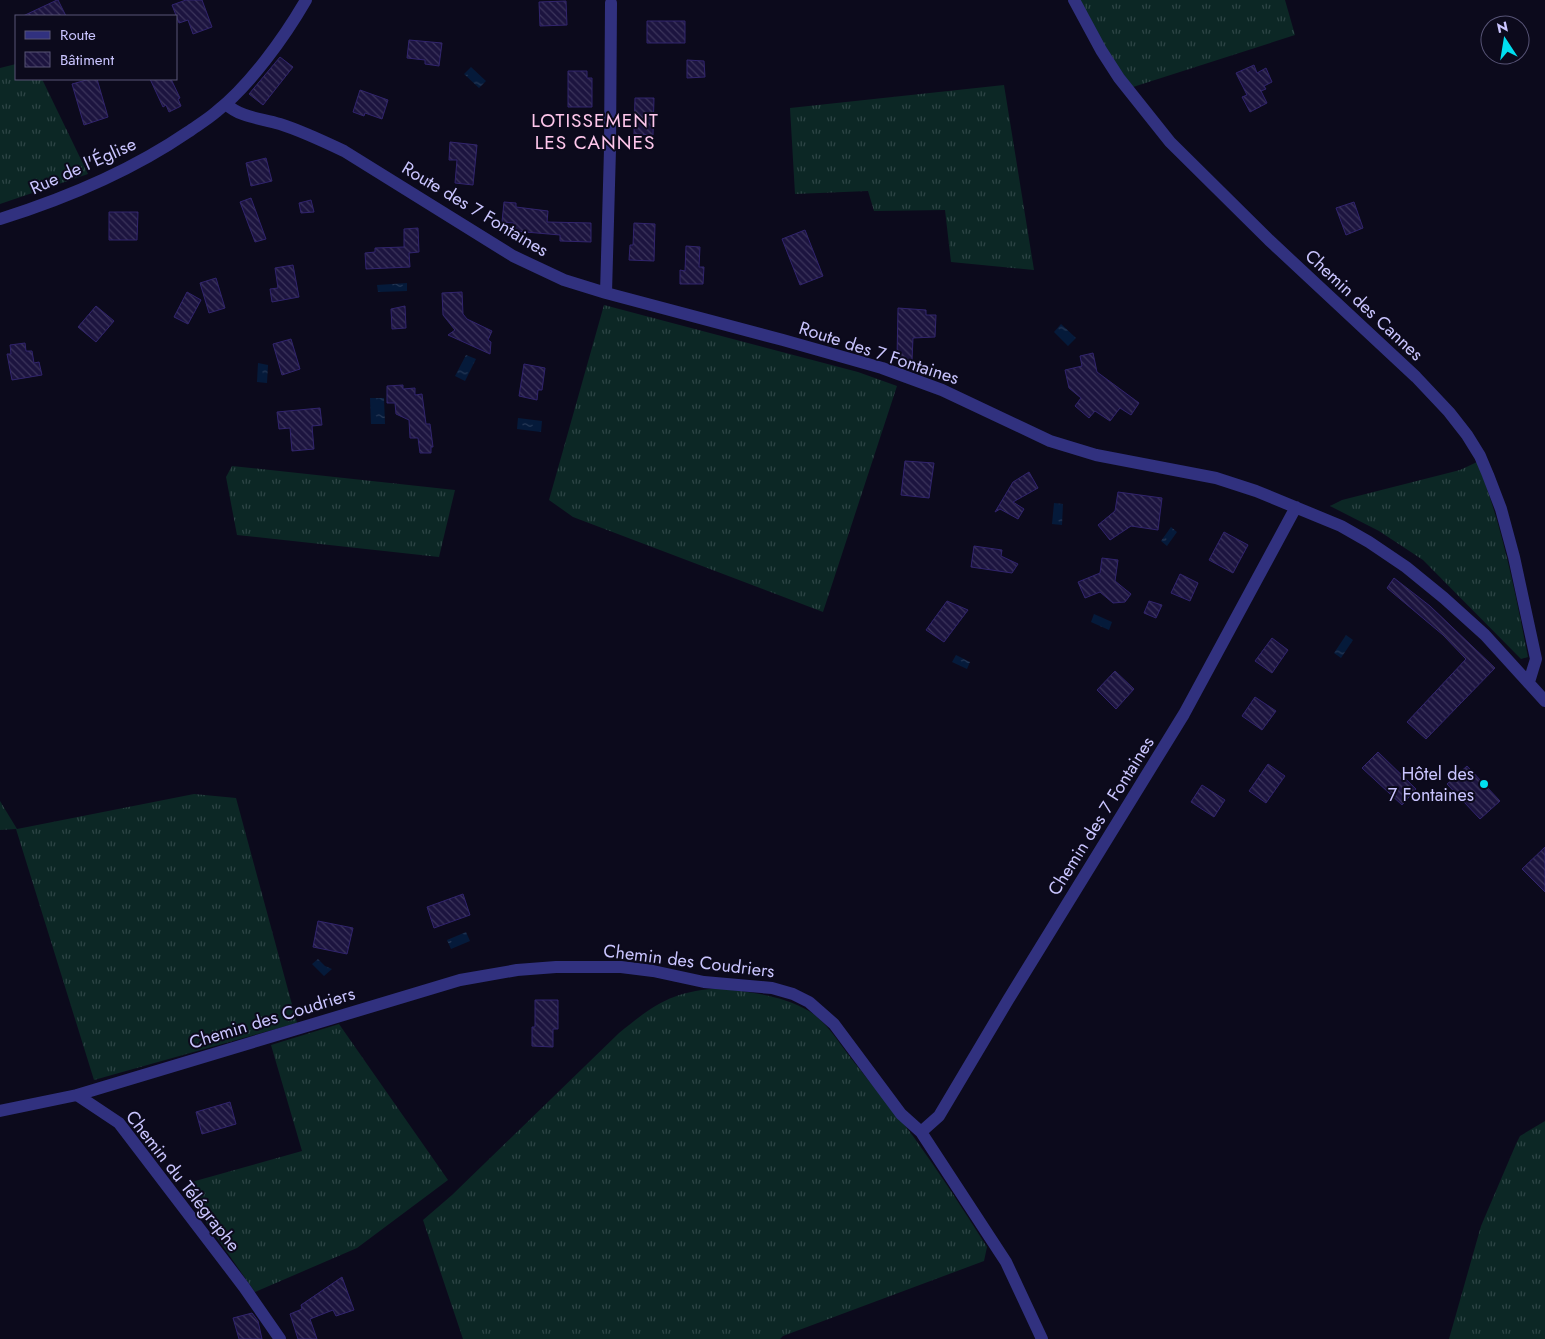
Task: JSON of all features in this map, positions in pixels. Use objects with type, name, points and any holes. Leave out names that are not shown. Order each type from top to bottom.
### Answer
[{"type":"street","name":"Rue de l'Église","points":[[0,218],[104,180],[179,138],[215,113],[245,84],[280,40],[306,0]]},
{"type":"street","name":"Chemin des Cannes","points":[[1074,0],[1101,50],[1119,78],[1170,142],[1269,240],[1416,377],[1449,412],[1467,435],[1480,456],[1488,475],[1501,509],[1514,557],[1536,659],[1529,682]]},
{"type":"street","points":[[606,293],[610,149],[611,3]]},
{"type":"street","name":"Route des 7 Fontaines","points":[[226,104],[243,115],[280,124],[344,151],[513,256],[564,280],[882,368],[942,390],[1050,441],[1073,449],[1216,478],[1256,491],[1341,526],[1406,567],[1444,598],[1478,629],[1545,701]]},
{"type":"street","name":"Chemin des 7 Fontaines","points":[[921,1132],[939,1116],[1184,714],[1296,507]]},
{"type":"street","name":"Chemin des Coudriers","points":[[77,1095],[460,980],[517,970],[556,967],[621,967],[652,971],[704,982],[772,988],[793,994],[809,1002],[834,1024],[901,1114],[921,1132],[1006,1262],[1042,1339]]},
{"type":"street","points":[[0,1111],[77,1095]]},
{"type":"street","name":"Chemin du Télégraphe","points":[[77,1095],[119,1123],[244,1287],[280,1339]]},
{"type":"green space","points":[[1080,0],[1285,0],[1295,35],[1133,87],[1104,48]]},
{"type":"green space","points":[[15,64],[15,80],[42,80],[88,174],[0,204],[0,68]]},
{"type":"green space","points":[[1004,85],[1034,270],[951,262],[945,210],[874,211],[868,191],[795,194],[790,108]]},
{"type":"green space","points":[[604,305],[858,372],[897,386],[823,612],[573,517],[549,500]]},
{"type":"green space","points":[[1477,462],[1494,509],[1513,583],[1528,657],[1521,659],[1423,560],[1379,531],[1330,506],[1342,500],[1460,470]]},
{"type":"green space","points":[[232,466],[455,490],[439,557],[237,535],[226,477]]},
{"type":"green space","points":[[194,794],[236,798],[297,1023],[94,1080],[16,829],[0,830],[0,801],[17,829]]},
{"type":"green space","points":[[722,988],[767,995],[788,1001],[809,1011],[822,1022],[906,1127],[942,1177],[987,1247],[984,1261],[783,1336],[780,1339],[463,1339],[423,1220],[452,1195],[619,1033],[666,1000],[690,992]]},
{"type":"green space","points":[[339,1024],[448,1180],[357,1248],[255,1292],[184,1191],[188,1183],[302,1151],[271,1045]]},
{"type":"green space","points":[[1545,1121],[1545,1339],[1449,1339],[1481,1226],[1516,1144],[1520,1136]]},
{"type":"water","points":[[471,67],[486,81],[479,88],[464,74]]},
{"type":"water","points":[[407,283],[407,291],[378,292],[377,285]]},
{"type":"water","points":[[1061,324],[1076,338],[1068,346],[1054,332]]},
{"type":"water","points":[[466,355],[476,359],[465,381],[455,376]]},
{"type":"water","points":[[258,363],[268,365],[267,383],[257,382]]},
{"type":"water","points":[[370,398],[384,398],[385,424],[371,424]]},
{"type":"water","points":[[518,418],[542,421],[541,432],[517,429]]},
{"type":"water","points":[[1054,503],[1063,504],[1062,525],[1052,524]]},
{"type":"water","points":[[1171,527],[1177,532],[1167,546],[1161,541]]},
{"type":"water","points":[[1094,614],[1112,622],[1109,630],[1091,622]]},
{"type":"water","points":[[1346,635],[1353,640],[1341,658],[1334,653]]},
{"type":"water","points":[[956,655],[970,662],[967,669],[952,662]]},
{"type":"water","points":[[466,932],[470,941],[451,949],[447,940]]},
{"type":"water","points":[[318,959],[325,966],[332,969],[324,976],[312,964]]},
{"type":"building","points":[[58,0],[66,15],[25,15]]},
{"type":"building","points":[[186,0],[202,0],[212,27],[193,34],[188,20],[179,23],[178,15],[176,15],[172,5]]},
{"type":"building","points":[[566,1],[567,25],[540,26],[539,2]]},
{"type":"building","points":[[647,21],[685,21],[685,43],[647,43]]},
{"type":"building","points":[[409,40],[442,43],[439,66],[425,64],[425,60],[407,58]]},
{"type":"building","points":[[280,57],[293,67],[263,105],[249,94]]},
{"type":"building","points":[[687,60],[704,61],[705,77],[687,78]]},
{"type":"building","points":[[1254,65],[1257,73],[1266,68],[1272,82],[1264,86],[1266,89],[1261,91],[1267,103],[1250,112],[1242,97],[1247,95],[1236,73]]},
{"type":"building","points":[[568,71],[587,71],[587,78],[592,78],[592,107],[568,107]]},
{"type":"building","points":[[86,80],[97,80],[108,117],[84,125],[72,84]]},
{"type":"building","points":[[150,80],[171,80],[180,98],[178,99],[181,106],[169,112],[166,105],[163,107]]},
{"type":"building","points":[[360,90],[388,100],[382,119],[365,113],[364,116],[353,112]]},
{"type":"building","points":[[635,98],[654,98],[653,135],[634,134]]},
{"type":"building","points":[[450,142],[477,145],[473,185],[455,183],[457,160],[449,160]]},
{"type":"building","points":[[266,158],[272,181],[251,186],[246,163]]},
{"type":"building","points":[[251,198],[266,239],[255,242],[240,202]]},
{"type":"building","points":[[311,200],[314,212],[301,213],[299,203]]},
{"type":"building","points":[[504,202],[516,203],[516,207],[548,211],[547,222],[591,223],[591,242],[560,241],[560,235],[514,231],[514,223],[502,222]]},
{"type":"building","points":[[1354,202],[1363,228],[1346,235],[1336,208]]},
{"type":"building","points":[[109,212],[138,212],[137,240],[109,240]]},
{"type":"building","points":[[634,223],[655,224],[654,261],[629,260],[630,245],[633,245]]},
{"type":"building","points":[[418,228],[419,252],[409,253],[410,267],[366,269],[365,253],[375,252],[375,248],[404,247],[404,229]]},
{"type":"building","points":[[805,230],[823,276],[800,285],[782,239]]},
{"type":"building","points":[[686,246],[700,247],[699,267],[704,267],[703,284],[680,284],[680,270],[685,271]]},
{"type":"building","points":[[293,265],[299,297],[272,302],[270,289],[278,288],[275,268]]},
{"type":"building","points":[[216,278],[225,308],[209,313],[200,283]]},
{"type":"building","points":[[187,292],[201,300],[188,324],[174,317]]},
{"type":"building","points":[[462,292],[463,314],[467,319],[492,331],[488,340],[491,342],[490,354],[448,335],[455,330],[443,315],[442,293]]},
{"type":"building","points":[[96,306],[114,321],[96,342],[78,327]]},
{"type":"building","points":[[405,306],[406,328],[392,329],[391,309]]},
{"type":"building","points":[[898,308],[926,310],[926,315],[936,315],[935,337],[913,338],[912,360],[897,358]]},
{"type":"building","points":[[291,339],[300,369],[282,375],[273,344]]},
{"type":"building","points":[[25,343],[26,351],[32,351],[34,363],[39,362],[42,375],[12,380],[7,354],[11,354],[10,345]]},
{"type":"building","points":[[1093,353],[1097,372],[1139,403],[1131,415],[1120,408],[1110,421],[1095,411],[1089,418],[1075,406],[1081,398],[1069,388],[1065,370],[1082,366],[1080,356]]},
{"type":"building","points":[[524,364],[545,368],[542,390],[538,390],[537,400],[519,396]]},
{"type":"building","points":[[403,385],[403,389],[415,388],[415,395],[422,394],[426,424],[430,424],[433,447],[431,447],[431,453],[420,453],[418,438],[410,438],[409,420],[396,414],[395,403],[387,403],[387,386]]},
{"type":"building","points":[[320,408],[322,425],[312,426],[314,449],[292,451],[290,428],[279,429],[277,412]]},
{"type":"building","points":[[905,461],[934,463],[929,498],[901,495]]},
{"type":"building","points":[[1029,472],[1038,488],[1013,502],[1024,509],[1018,519],[1000,509],[995,512],[1013,482]]},
{"type":"building","points":[[1118,492],[1162,498],[1158,530],[1131,526],[1110,540],[1098,525],[1115,511]]},
{"type":"building","points":[[1224,532],[1248,545],[1233,573],[1209,560]]},
{"type":"building","points":[[974,546],[1002,550],[1001,556],[1018,564],[1012,573],[971,567]]},
{"type":"building","points":[[1102,558],[1118,560],[1115,581],[1131,594],[1125,602],[1113,603],[1100,592],[1085,598],[1078,582],[1100,573]]},
{"type":"building","points":[[1180,574],[1198,583],[1190,601],[1171,593]]},
{"type":"building","points":[[1394,578],[1430,606],[1495,668],[1426,739],[1407,722],[1466,659],[1443,635],[1387,588]]},
{"type":"building","points":[[947,601],[968,610],[944,642],[926,630]]},
{"type":"building","points":[[1149,601],[1162,605],[1156,618],[1144,613]]},
{"type":"building","points":[[1272,638],[1288,650],[1272,673],[1255,661]]},
{"type":"building","points":[[1115,671],[1134,689],[1116,709],[1097,690]]},
{"type":"building","points":[[1255,697],[1276,711],[1262,730],[1242,716]]},
{"type":"building","points":[[1378,752],[1416,789],[1402,805],[1362,768]]},
{"type":"building","points":[[1268,764],[1285,776],[1266,803],[1249,791]]},
{"type":"building","points":[[1467,766],[1500,801],[1480,819],[1447,784]]},
{"type":"building","points":[[1202,785],[1225,800],[1214,817],[1191,802]]},
{"type":"building","points":[[1545,847],[1545,892],[1522,869]]},
{"type":"building","points":[[463,894],[470,915],[434,928],[427,907]]},
{"type":"building","points":[[318,921],[353,928],[347,954],[313,947]]},
{"type":"building","points":[[535,1000],[558,1000],[558,1029],[553,1029],[553,1047],[532,1046],[532,1027],[535,1027]]},
{"type":"building","points":[[230,1102],[236,1124],[202,1134],[196,1112]]},
{"type":"building","points":[[342,1277],[354,1310],[336,1316],[333,1310],[310,1319],[317,1339],[298,1339],[290,1314],[302,1309],[301,1305]]},
{"type":"building","points":[[252,1313],[258,1321],[262,1339],[239,1339],[233,1318]]},
{"type":"place","name":"Hôtel des 7 Fontaines","points":[[1484,784]]},
{"type":"district","name":"LOTISSEMENT LES CANNES","points":[[595,131]]}]
